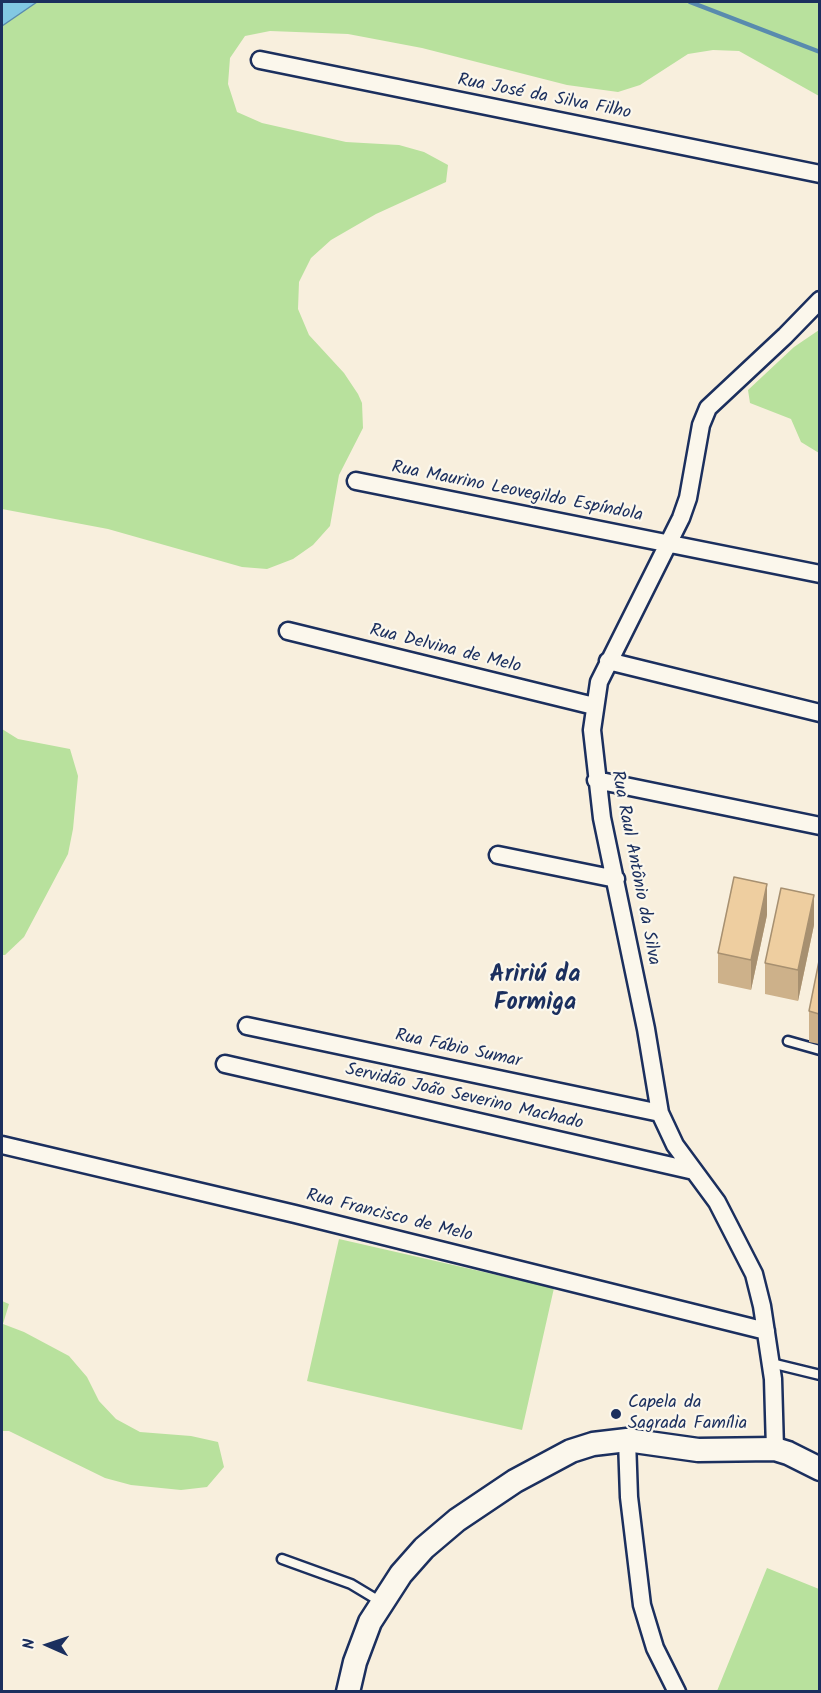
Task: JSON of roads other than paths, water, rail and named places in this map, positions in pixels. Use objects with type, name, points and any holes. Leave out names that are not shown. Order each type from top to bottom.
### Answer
[{"type":"street","name":"Rua José da Silva Filho","points":[[260,60],[819,174]]},
{"type":"street","name":"Rua Raul Antônio da Silva","points":[[775,1449],[771,1364],[762,1306],[746,1256],[717,1202],[675,1145],[660,1113],[596,780],[592,730],[599,682],[669,543],[688,498],[698,440],[708,408],[785,336],[819,300]]},
{"type":"street","name":"Rua Maurino Leovegildo Espíndola","points":[[356,481],[819,574]]},
{"type":"street","name":"Rua Delvina de Melo","points":[[288,631],[594,706]]},
{"type":"street","points":[[608,661],[819,713]]},
{"type":"street","points":[[596,780],[819,826]]},
{"type":"street","points":[[498,855],[616,879]]},
{"type":"street","name":"Rua Fábio Sumar","points":[[247,1026],[660,1113]]},
{"type":"street","name":"Servidão João Severino Machado","points":[[225,1064],[694,1171]]},
{"type":"street","name":"Rua Francisco de Melo","points":[[2,1145],[284,1211],[766,1331]]},
{"type":"street","points":[[627,1440],[630,1508],[642,1605],[655,1648],[677,1692]]},
{"type":"street","points":[[348,1692],[361,1643],[381,1602],[424,1548],[457,1520],[515,1480],[571,1451],[593,1444],[627,1440],[698,1450],[775,1449],[819,1469]]},
{"type":"lane","points":[[788,1041],[819,1050]]},
{"type":"lane","points":[[771,1364],[819,1375]]},
{"type":"lane","points":[[282,1559],[343,1580],[381,1602]]},
{"type":"water","points":[[2,2],[37,2],[2,26]]},
{"type":"waterway","points":[[690,2],[820,52]]},
{"type":"place","name":"Capela da Sagrada Família","points":[[616,1414]]},
{"type":"district","name":"Aririú da Formiga","points":[[535,991]]}]
